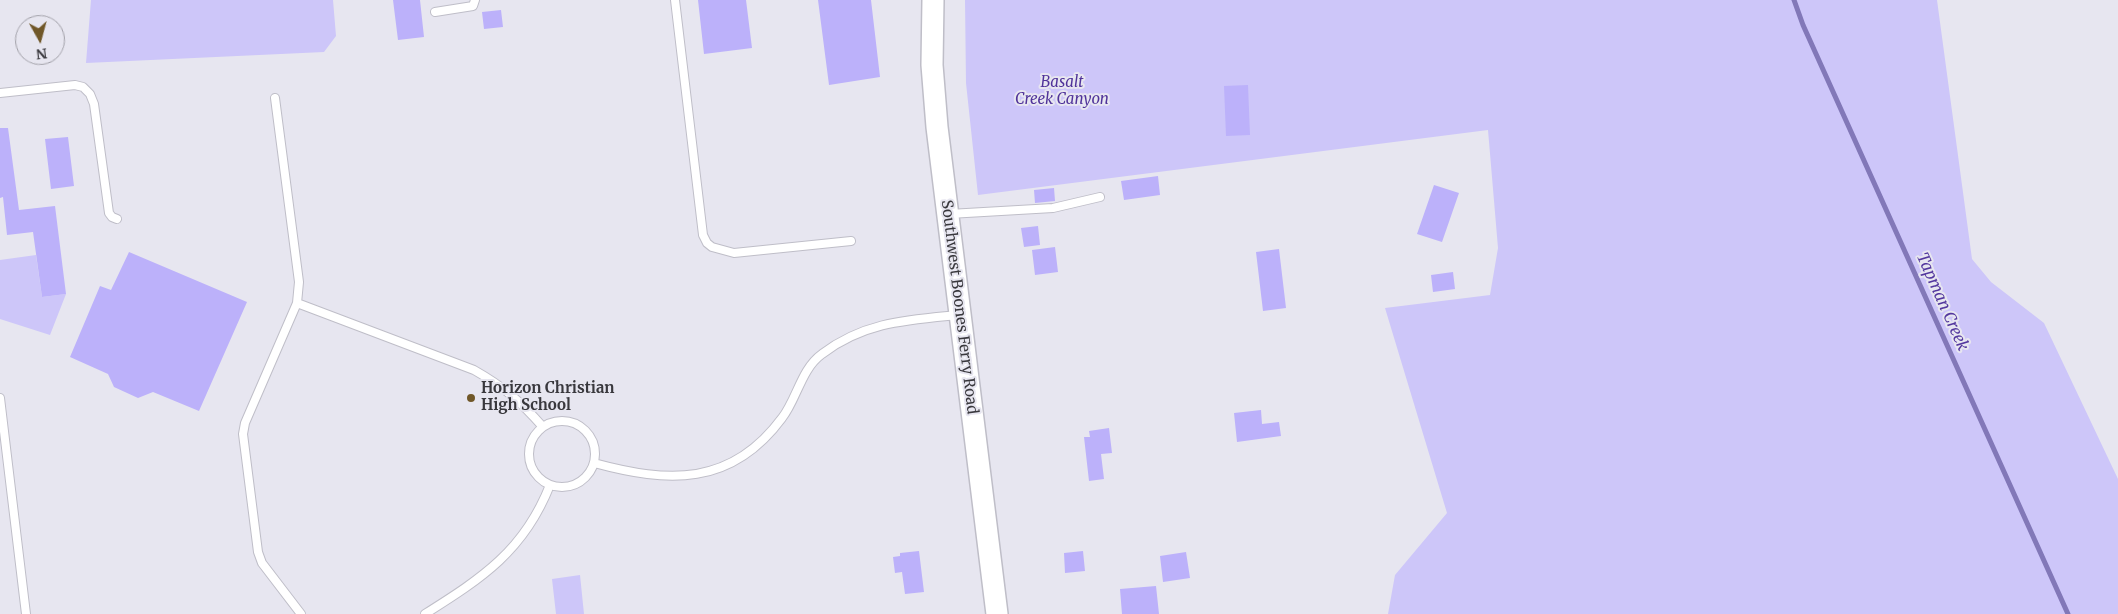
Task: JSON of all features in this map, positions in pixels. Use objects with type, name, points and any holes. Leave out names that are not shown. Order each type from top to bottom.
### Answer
[{"type":"main road","name":"Southwest Boones Ferry Road","points":[[933,0],[932,66],[947,214],[997,614]]},
{"type":"lane","points":[[435,12],[473,6],[476,0]]},
{"type":"lane","points":[[675,0],[703,235],[707,243],[712,247],[734,254],[851,241]]},
{"type":"lane","points":[[0,93],[75,85],[83,87],[90,94],[97,119],[109,214],[117,219]]},
{"type":"lane","points":[[275,98],[299,282],[297,303],[245,422],[243,434],[258,552],[262,563],[302,614]]},
{"type":"lane","points":[[947,214],[1053,208],[1100,196]]},
{"type":"lane","points":[[297,303],[474,370],[498,384],[519,400],[543,427]]},
{"type":"lane","points":[[594,463],[618,470],[653,476],[686,476],[717,469],[744,455],[765,438],[783,417],[806,373],[819,356],[847,337],[877,326],[960,315]]},
{"type":"lane","points":[[0,398],[26,614]]},
{"type":"lane","points":[[565,421],[581,427],[592,440],[595,451],[594,463],[589,473],[577,483],[561,487],[550,485],[534,473],[528,453],[536,434],[543,427],[554,422],[565,421]]},
{"type":"lane","points":[[424,614],[477,581],[506,555],[522,537],[550,485]]},
{"type":"green space","points":[[91,0],[333,0],[336,36],[324,52],[86,63]]},
{"type":"green space","name":"Basalt Creek Canyon","points":[[965,0],[1937,0],[1972,259],[1991,282],[2044,323],[2118,479],[2118,614],[1388,614],[1395,575],[1447,513],[1385,308],[1490,295],[1498,248],[1488,130],[978,195],[966,83]]},
{"type":"green space","points":[[36,255],[42,297],[66,294],[50,335],[0,319],[0,260]]},
{"type":"green space","points":[[580,575],[584,614],[556,614],[552,579]]},
{"type":"building","points":[[393,0],[420,0],[424,37],[398,40]]},
{"type":"building","points":[[698,0],[746,0],[752,48],[704,54]]},
{"type":"building","points":[[818,0],[871,0],[880,77],[829,85]]},
{"type":"building","points":[[501,10],[503,27],[484,29],[482,12]]},
{"type":"building","points":[[1248,85],[1250,135],[1226,136],[1224,86]]},
{"type":"building","points":[[0,128],[8,128],[19,210],[55,206],[66,294],[42,297],[33,232],[7,235],[3,197],[0,198]]},
{"type":"building","points":[[68,137],[74,186],[51,189],[45,139]]},
{"type":"building","points":[[1158,176],[1160,195],[1124,200],[1121,181]]},
{"type":"building","points":[[1434,185],[1459,193],[1442,242],[1417,234]]},
{"type":"building","points":[[1054,188],[1055,201],[1035,203],[1034,190]]},
{"type":"building","points":[[1038,226],[1040,245],[1024,247],[1021,228]]},
{"type":"building","points":[[1055,247],[1058,272],[1035,275],[1032,250]]},
{"type":"building","points":[[1279,249],[1286,308],[1263,311],[1256,252]]},
{"type":"building","points":[[129,252],[247,302],[199,411],[153,392],[138,398],[114,387],[108,374],[70,357],[100,286],[111,290]]},
{"type":"building","points":[[1453,272],[1455,289],[1433,292],[1431,275]]},
{"type":"building","points":[[1261,410],[1262,424],[1279,422],[1281,436],[1237,442],[1234,413]]},
{"type":"building","points":[[1109,428],[1112,453],[1101,454],[1104,479],[1089,481],[1084,437],[1090,437],[1089,431]]},
{"type":"building","points":[[919,551],[924,592],[905,594],[902,572],[895,573],[893,557],[900,556],[900,553]]},
{"type":"building","points":[[1083,551],[1085,571],[1065,573],[1064,553]]},
{"type":"building","points":[[1186,552],[1190,578],[1163,582],[1160,556]]},
{"type":"building","points":[[1156,586],[1159,614],[1122,614],[1120,589]]},
{"type":"waterway","name":"Tapman Creek","points":[[1794,0],[1803,25],[2068,614]]},
{"type":"place","name":"Horizon Christian High School","points":[[471,398]]}]
